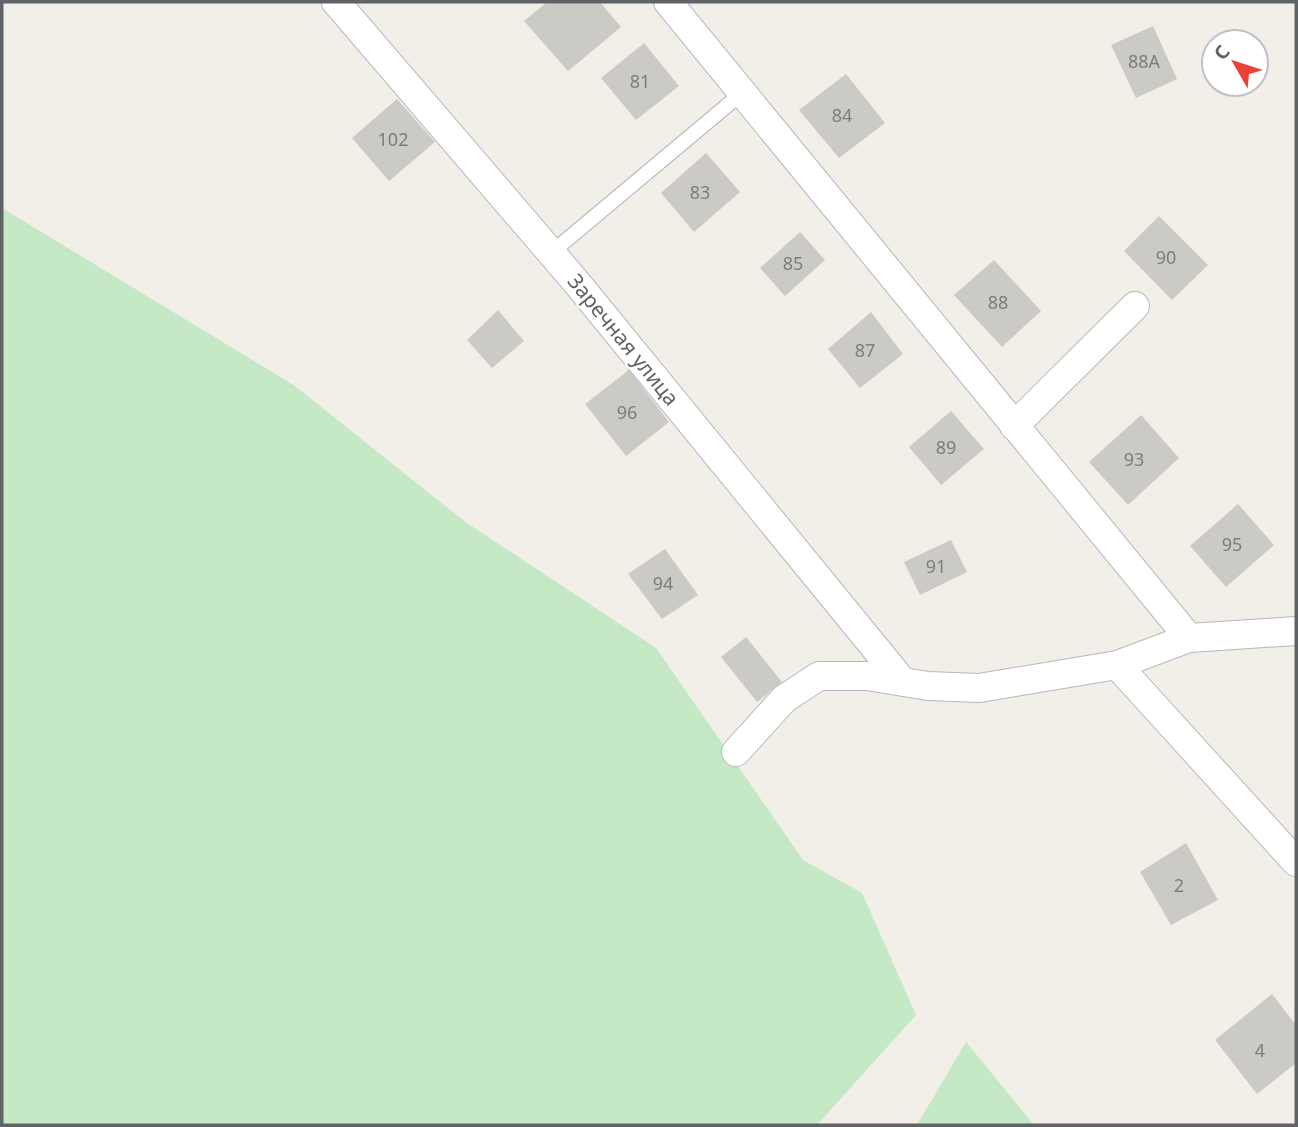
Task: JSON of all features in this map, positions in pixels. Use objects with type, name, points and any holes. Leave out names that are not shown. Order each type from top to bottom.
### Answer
[{"type":"street","name":"Заречная улица","points":[[336,2],[551,253],[903,682]]},
{"type":"street","points":[[668,2],[1189,638]]},
{"type":"street","points":[[1014,426],[1135,306]]},
{"type":"street","points":[[736,752],[784,699],[819,676],[867,676],[928,686],[979,688],[1118,665],[1189,638],[1296,631]]},
{"type":"street","points":[[1118,665],[1296,862]]},
{"type":"lane","points":[[551,253],[742,93]]},
{"type":"green space","points":[[2,208],[295,386],[464,521],[656,648],[803,860],[862,893],[916,1015],[817,1125],[2,1125]]},
{"type":"green space","points":[[966,1042],[1034,1125],[917,1125]]},
{"type":"building","points":[[547,2],[600,2],[621,27],[568,71],[524,21]]},
{"type":"building","points":[[1153,26],[1177,79],[1136,98],[1111,45]]},
{"type":"building","points":[[644,43],[679,86],[636,120],[601,78]]},
{"type":"building","points":[[846,74],[885,123],[839,158],[799,110]]},
{"type":"building","points":[[397,99],[435,142],[389,181],[352,138]]},
{"type":"building","points":[[706,153],[740,192],[694,232],[661,193]]},
{"type":"building","points":[[1159,216],[1208,265],[1172,300],[1124,251]]},
{"type":"building","points":[[800,232],[825,260],[785,296],[760,268]]},
{"type":"building","points":[[994,260],[1041,311],[1002,347],[954,295]]},
{"type":"building","points":[[498,310],[524,341],[492,368],[467,340]]},
{"type":"building","points":[[871,312],[903,354],[860,388],[828,349]]},
{"type":"building","points":[[629,370],[669,422],[626,456],[585,404]]},
{"type":"building","points":[[951,411],[984,449],[941,485],[909,447]]},
{"type":"building","points":[[1141,415],[1179,458],[1128,505],[1089,462]]},
{"type":"building","points":[[1238,504],[1274,545],[1226,587],[1190,546]]},
{"type":"building","points":[[951,540],[967,572],[920,595],[904,562]]},
{"type":"building","points":[[665,549],[698,595],[662,619],[628,574]]},
{"type":"building","points":[[746,637],[782,682],[757,702],[721,657]]},
{"type":"building","points":[[1186,843],[1218,900],[1171,925],[1140,872]]},
{"type":"building","points":[[1272,994],[1296,1025],[1296,1063],[1257,1094],[1215,1040]]}]
